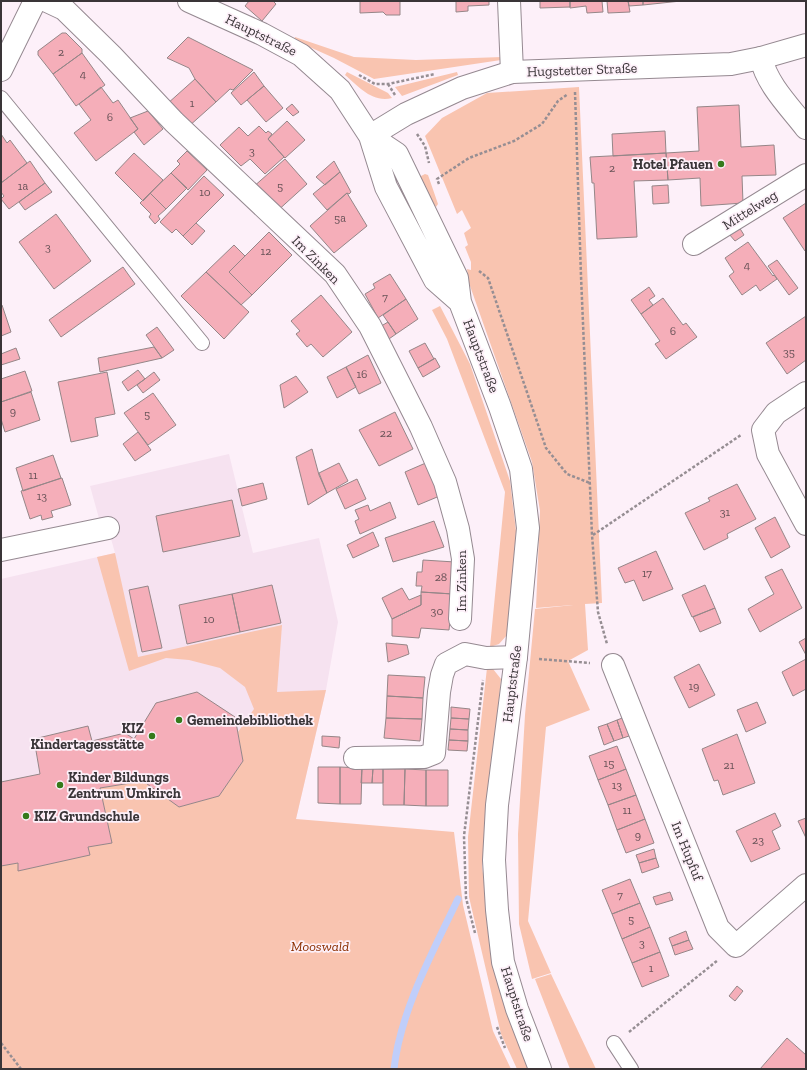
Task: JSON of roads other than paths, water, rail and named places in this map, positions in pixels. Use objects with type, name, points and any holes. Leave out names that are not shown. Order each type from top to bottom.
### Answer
[{"type":"street","points":[[1,70],[35,1]]},
{"type":"street","name":"Im Zinken","points":[[47,1],[64,9],[111,55],[174,122],[335,274],[370,326],[421,427],[445,482],[458,529],[463,559],[460,620]]},
{"type":"street","name":"Hauptstraße","points":[[189,1],[262,34],[301,55],[340,90],[370,136],[397,154],[457,278],[460,302],[500,407],[520,469],[528,528],[516,657],[498,805],[494,860],[497,910],[503,962],[517,1009],[540,1069]]},
{"type":"street","points":[[509,1],[512,72]]},
{"type":"street","name":"Hugstetter Straße","points":[[370,136],[406,114],[462,88],[512,72],[731,64],[761,58],[806,45]]},
{"type":"street","points":[[761,58],[764,71],[770,81],[806,128]]},
{"type":"street","name":"Mittelweg","points":[[694,244],[806,175]]},
{"type":"street","points":[[806,393],[776,413],[763,430],[768,454],[806,524]]},
{"type":"street","points":[[1,550],[108,528]]},
{"type":"street","points":[[355,758],[424,757],[434,753],[439,692],[442,675],[446,664],[465,654],[486,658],[516,657]]},
{"type":"street","name":"Im Hupfuf","points":[[613,665],[718,928],[736,946],[806,885]]},
{"type":"lane","points":[[1,98],[202,343]]},
{"type":"lane","points":[[614,1043],[631,1069]]},
{"type":"waterway","points":[[394,1069],[397,1047],[410,1004],[428,961],[458,899]]},
{"type":"place","name":"Hotel Pfauen","points":[[721,164]]},
{"type":"place","name":"Gemeindebibliothek","points":[[179,720]]},
{"type":"place","name":"KIZ Kindertagesstätte","points":[[152,736]]},
{"type":"place","name":"Kinder Bildungs Zentrum Umkirch","points":[[60,785]]},
{"type":"place","name":"KIZ Grundschule","points":[[26,816]]},
{"type":"park label","name":"Mooswald","points":[[320,946]]}]
